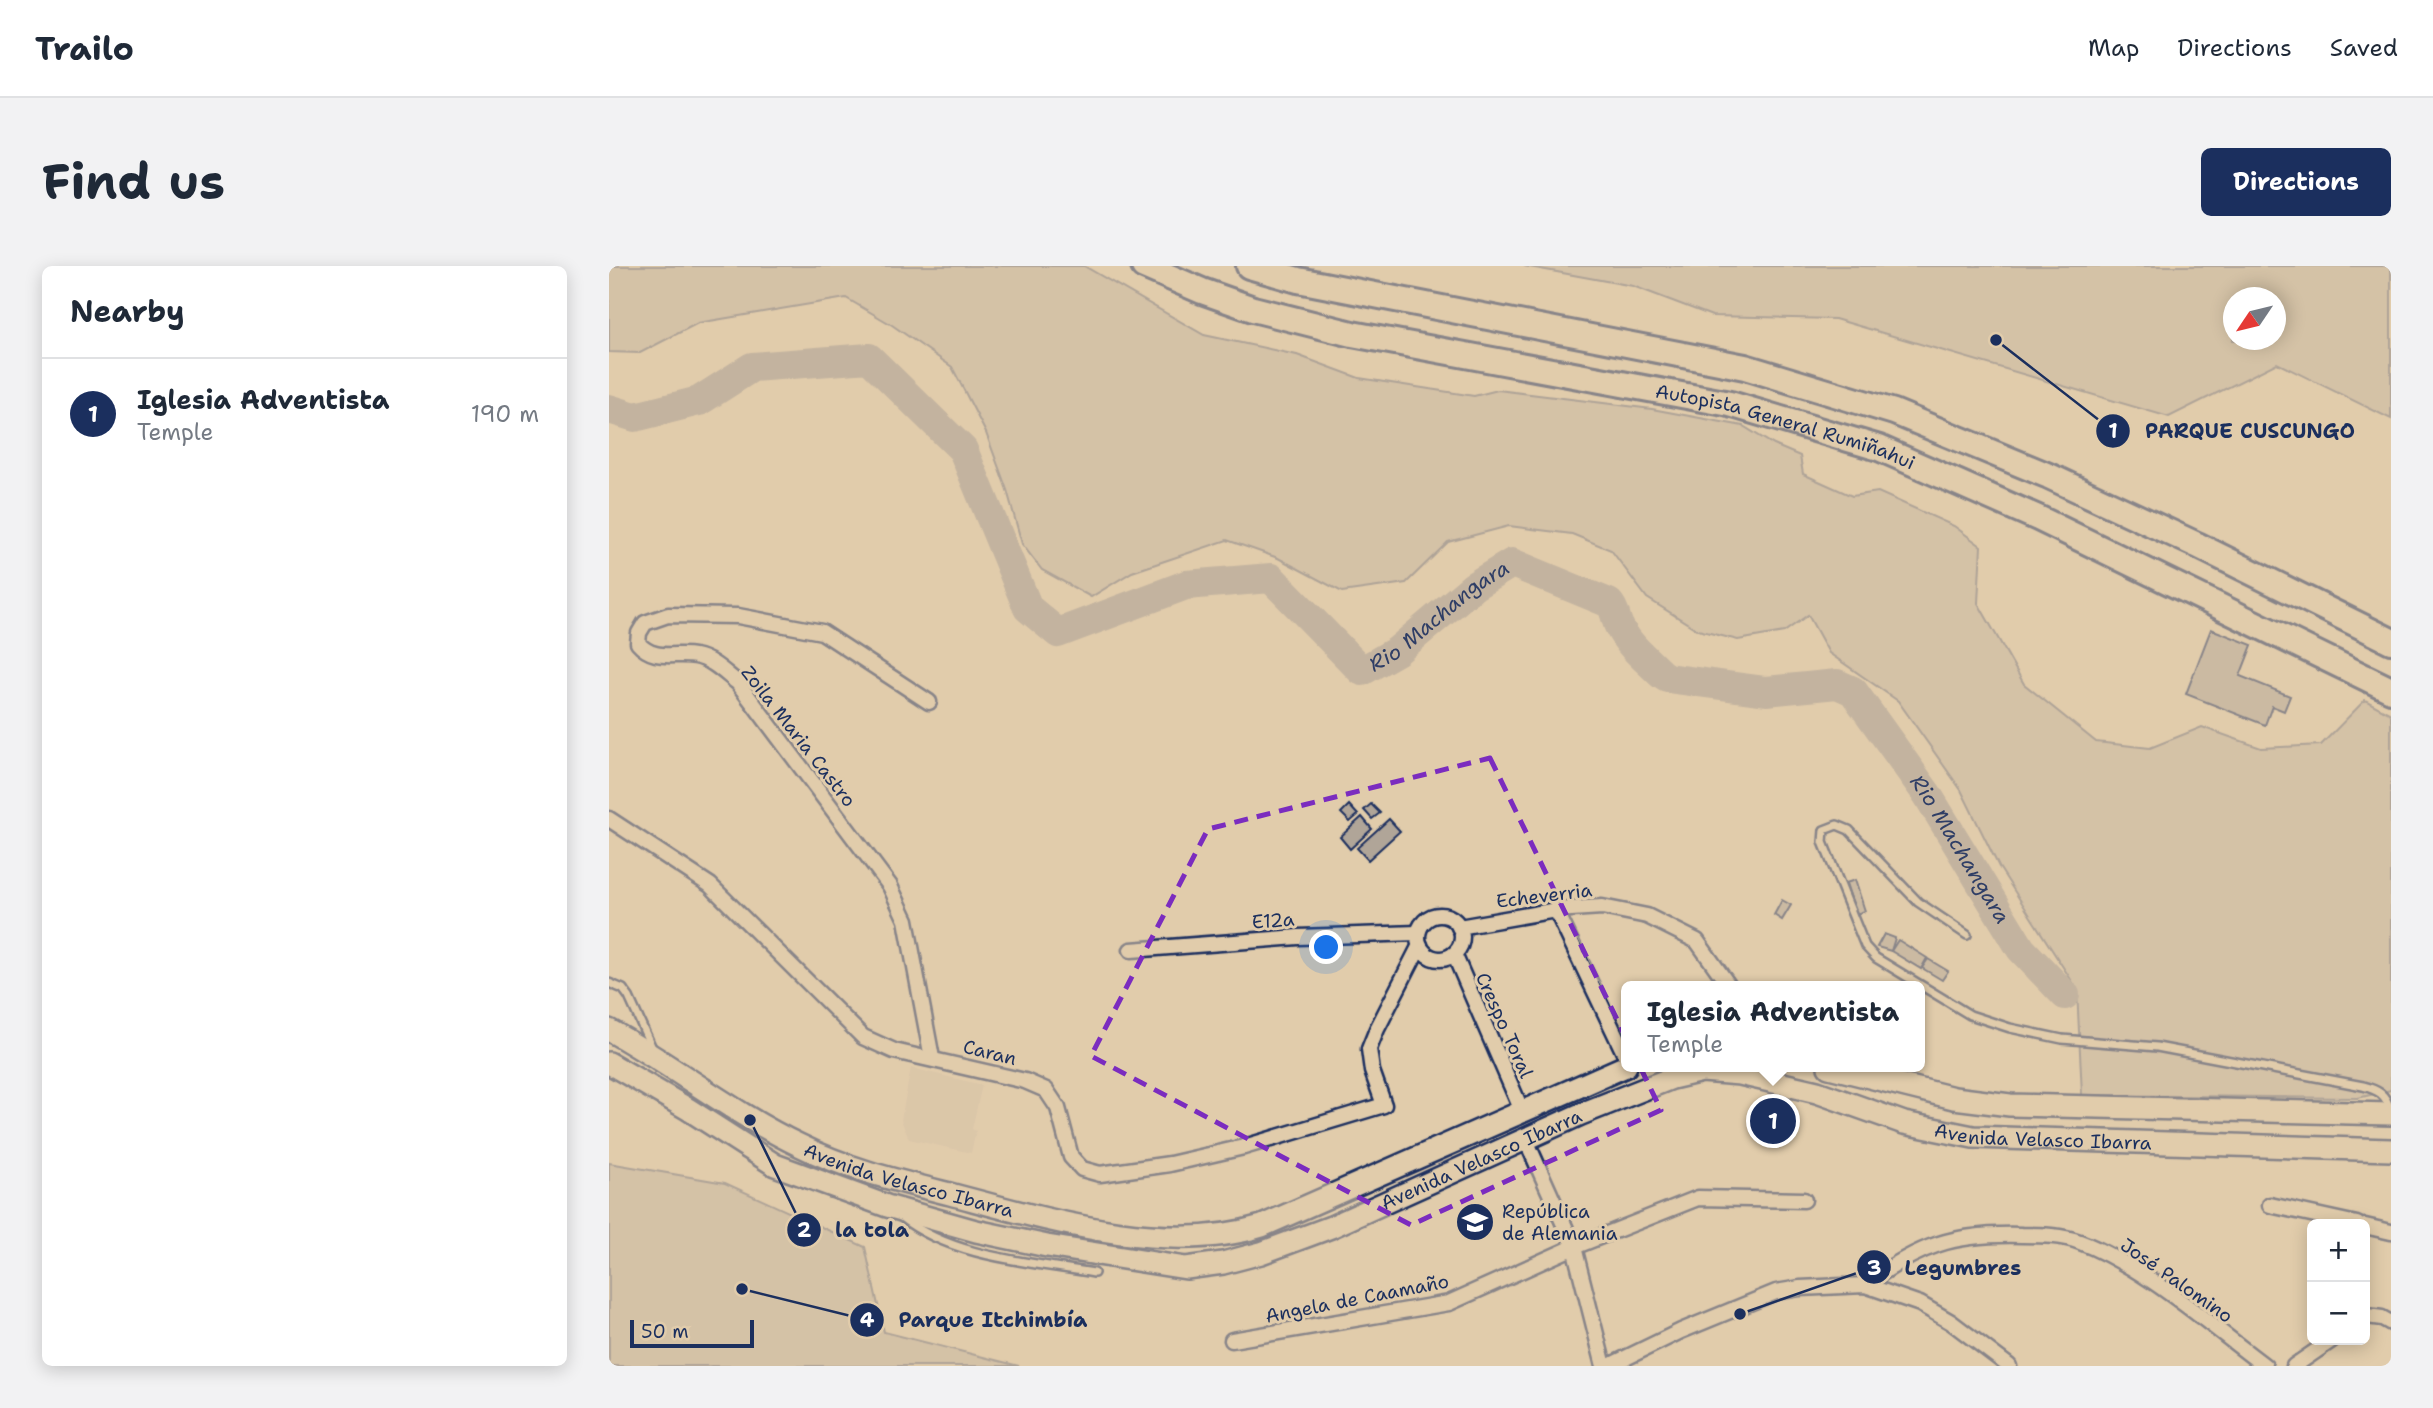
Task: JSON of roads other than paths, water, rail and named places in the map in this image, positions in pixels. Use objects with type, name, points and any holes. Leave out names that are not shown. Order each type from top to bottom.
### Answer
[{"type":"highway","name":"Autopista General Rumiñahui","points":[[1144,266],[1202,292],[1253,309],[1352,334],[1730,404],[1879,448],[2038,518],[2391,690]]},
{"type":"highway","points":[[1249,266],[1298,280],[1745,367],[1894,412],[2062,482],[2391,641]]},
{"type":"main road","name":"Avenida Velasco Ibarra","points":[[609,1030],[657,1058],[750,1120],[850,1168],[1056,1220],[1125,1234],[1186,1237],[1239,1233],[1262,1226],[1621,1068]]},
{"type":"main road","name":"Avenida Velasco Ibarra","points":[[609,1063],[688,1109],[775,1165],[887,1206],[976,1231],[1047,1246],[1186,1268],[1223,1263],[1261,1253],[1331,1227],[1581,1114],[1651,1086],[1699,1072]]},
{"type":"main road","name":"Avenida Velasco Ibarra","points":[[1715,1072],[1740,1074],[1817,1092],[1904,1123],[1973,1137],[2388,1151]]},
{"type":"main road","name":"Avenida Velasco Ibarra","points":[[1850,1072],[1954,1098],[2010,1105],[2391,1114]]},
{"type":"main road","points":[[688,1109],[696,1084]]},
{"type":"street","name":"Zoila Maria Castro","points":[[929,702],[822,632],[738,616],[668,615],[645,623],[639,633],[638,643],[645,651],[657,655],[696,656],[714,664],[738,683],[890,886],[907,920],[932,1058]]},
{"type":"street","name":"Caran","points":[[609,819],[710,885],[863,1037],[894,1051],[1025,1081],[1046,1090],[1058,1108],[1071,1157],[1083,1169],[1100,1174],[1170,1164],[1244,1147],[1384,1105],[1372,1071],[1369,1049],[1419,939]]},
{"type":"street","name":"Echeverria","points":[[1419,939],[1426,920],[1433,916],[1448,916],[1459,927],[1556,910],[1602,907],[1647,916],[1697,941],[1725,981]]},
{"type":"street","points":[[1556,910],[1621,1046]]},
{"type":"street","points":[[1419,939],[1428,956],[1441,959],[1454,954],[1461,942],[1459,927]]},
{"type":"street","name":"E12a","points":[[1131,950],[1297,937],[1419,939]]},
{"type":"street","name":"Crespo Toral","points":[[1454,954],[1522,1111]]},
{"type":"street","points":[[1875,1072],[1892,1082]]},
{"type":"street","points":[[1526,1140],[1574,1247],[1607,1366],[1681,1331],[1776,1292],[1800,1288],[1865,1285],[1920,1304],[1951,1322],[2009,1366]]},
{"type":"street","name":"Angela de Caamaño","points":[[1232,1340],[1449,1303],[1574,1247],[1697,1198],[1804,1200]]},
{"type":"street","points":[[2270,1205],[2334,1219]]},
{"type":"street","points":[[2370,1227],[2391,1232]]},
{"type":"street","name":"José Palomino","points":[[1865,1285],[1895,1263],[1937,1243],[1972,1236],[2047,1235],[2078,1241],[2112,1256],[2163,1289],[2265,1366]]},
{"type":"street","points":[[2370,1316],[2391,1323]]},
{"type":"street","points":[[2294,1366],[2325,1345]]},
{"type":"lane","points":[[1914,981],[1876,958],[1865,946],[1823,842],[1825,830],[1837,825],[1849,830],[1918,902],[1967,935]]},
{"type":"lane","points":[[609,983],[623,989],[629,997],[657,1058]]},
{"type":"lane","points":[[1925,988],[1970,1015],[2010,1028],[2062,1039],[2157,1046],[2379,1090],[2388,1101],[2391,1114]]},
{"type":"lane","points":[[887,1206],[909,1224],[962,1249],[1094,1273]]},
{"type":"waterway","name":"Rio Machangara","points":[[609,409],[635,417],[699,401],[752,367],[869,358],[963,450],[1028,608],[1058,633],[1186,585],[1271,578],[1362,671],[1397,651],[1474,586],[1512,563],[1609,603],[1628,641],[1667,678],[1766,691],[1837,684],[1853,691],[1927,794],[2021,949],[2065,995]]},
{"type":"place","name":"PARQUE CUSCUNGO","points":[[1996,340]]},
{"type":"place","name":"la tola","points":[[750,1120]]},
{"type":"place","name":"Iglesia Adventista","points":[[1773,1121]]},
{"type":"place","name":"República de Alemania","points":[[1475,1222]]},
{"type":"place","name":"Parque Itchimbía","points":[[742,1289]]},
{"type":"place","name":"Legumbres","points":[[1740,1314]]}]
